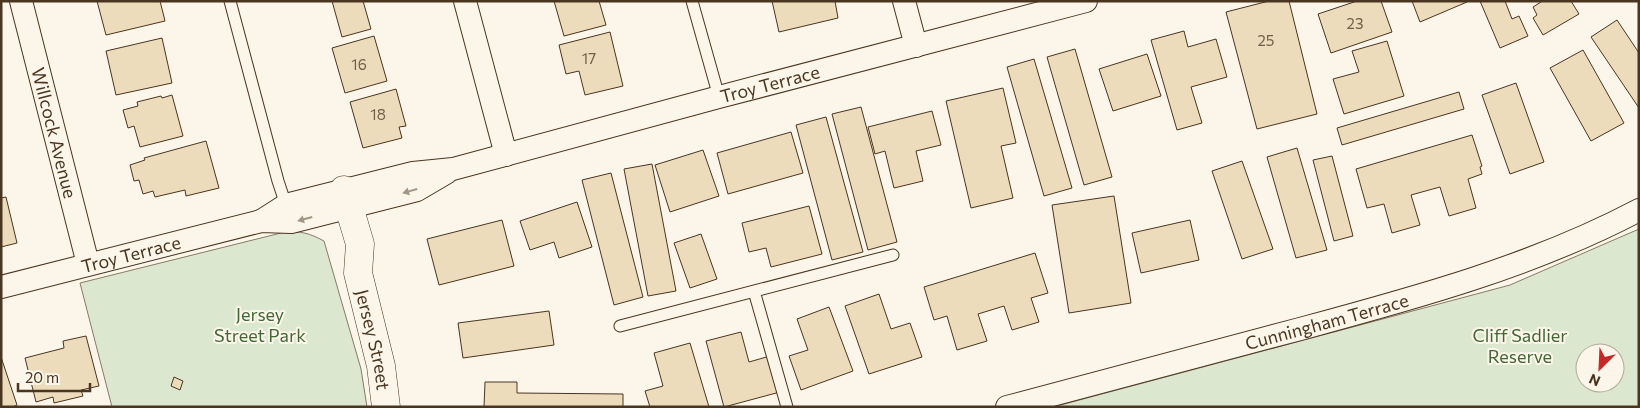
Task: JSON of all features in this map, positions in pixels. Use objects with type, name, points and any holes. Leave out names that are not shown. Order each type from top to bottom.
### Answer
[{"type":"street","name":"Willcock Avenue","points":[[21,1],[88,264]]},
{"type":"street","points":[[465,1],[506,155]]},
{"type":"street","points":[[904,1],[916,46]]},
{"type":"street","name":"Troy Terrace","points":[[1,287],[261,221],[291,222],[337,201],[413,173],[453,169],[1086,1]]},
{"type":"street","name":"Troy Terrace","points":[[261,221],[286,205],[337,201]]},
{"type":"street","name":"Jersey Street","points":[[337,201],[342,248],[358,273],[381,366],[386,407]]},
{"type":"street","name":"Cunningham Terrace","points":[[1007,407],[1378,308],[1507,268],[1617,222],[1639,210]]},
{"type":"lane","points":[[230,1],[286,205]]},
{"type":"lane","points":[[692,1],[719,97]]},
{"type":"lane","points":[[620,326],[893,255]]},
{"type":"lane","points":[[754,291],[787,407]]},
{"type":"green space","name":"Cliff Sadlier Reserve","points":[[1639,229],[1639,407],[1053,407],[1510,285]]},
{"type":"green space","name":"Jersey Street Park","points":[[285,232],[305,233],[324,241],[361,369],[367,407],[112,407],[80,283]]},
{"type":"building","points":[[97,1],[160,1],[165,21],[106,35]]},
{"type":"building","points":[[332,1],[363,1],[371,29],[342,37]]},
{"type":"building","points":[[554,1],[599,1],[606,25],[564,36]]},
{"type":"building","points":[[772,1],[835,1],[838,18],[779,32]]},
{"type":"building","points":[[1269,1],[1289,1],[1317,114],[1257,129],[1226,12]]},
{"type":"building","points":[[1357,1],[1381,1],[1392,32],[1331,53],[1318,14]]},
{"type":"building","points":[[1412,1],[1466,1],[1467,2],[1420,22]]},
{"type":"building","points":[[1480,1],[1505,1],[1512,19],[1519,16],[1528,36],[1500,48]]},
{"type":"building","points":[[1540,1],[1571,1],[1579,14],[1543,35],[1533,18],[1537,15],[1533,7]]},
{"type":"building","points":[[1617,20],[1639,53],[1639,108],[1591,37]]},
{"type":"building","points":[[1184,31],[1188,47],[1216,39],[1227,77],[1191,87],[1202,123],[1177,130],[1151,40]]},
{"type":"building","points":[[610,32],[623,86],[585,95],[579,71],[566,74],[559,45]]},
{"type":"building","points":[[374,36],[387,81],[345,93],[332,48]]},
{"type":"building","points":[[162,38],[172,83],[116,95],[106,51]]},
{"type":"building","points":[[1387,41],[1404,96],[1344,114],[1333,79],[1359,72],[1352,51]]},
{"type":"building","points":[[1075,49],[1112,177],[1084,185],[1047,57]]},
{"type":"building","points":[[1583,50],[1624,123],[1591,141],[1550,68]]},
{"type":"building","points":[[1147,54],[1161,96],[1113,111],[1099,69]]},
{"type":"building","points":[[1034,59],[1072,188],[1044,196],[1007,67]]},
{"type":"building","points":[[1516,83],[1544,162],[1510,174],[1482,95]]},
{"type":"building","points":[[1003,88],[1016,143],[1001,146],[1013,198],[971,208],[946,101]]},
{"type":"building","points":[[396,89],[406,126],[399,127],[402,138],[363,148],[350,102]]},
{"type":"building","points":[[1459,92],[1464,109],[1342,145],[1337,128]]},
{"type":"building","points":[[172,95],[183,136],[140,147],[134,126],[128,128],[123,110],[138,106],[137,102]]},
{"type":"building","points":[[861,107],[897,242],[868,250],[832,114]]},
{"type":"building","points":[[932,111],[941,145],[916,151],[923,181],[894,188],[885,151],[875,154],[868,127]]},
{"type":"building","points":[[826,117],[863,252],[832,260],[796,125]]},
{"type":"building","points":[[791,132],[803,173],[728,194],[717,153]]},
{"type":"building","points":[[1472,135],[1482,166],[1480,167],[1482,174],[1468,179],[1476,208],[1449,216],[1440,187],[1411,195],[1420,225],[1392,233],[1384,204],[1367,208],[1356,169]]},
{"type":"building","points":[[206,141],[219,188],[186,196],[185,190],[155,197],[153,191],[143,194],[139,180],[134,181],[130,165],[145,160],[144,158]]},
{"type":"building","points":[[1297,148],[1327,250],[1296,258],[1267,157]]},
{"type":"building","points":[[703,150],[719,196],[670,212],[655,165]]},
{"type":"building","points":[[1332,156],[1353,236],[1334,241],[1313,160]]},
{"type":"building","points":[[1242,161],[1273,249],[1242,259],[1212,171]]},
{"type":"building","points":[[652,164],[676,291],[648,296],[624,169]]},
{"type":"building","points":[[611,173],[643,297],[614,305],[582,180]]},
{"type":"building","points":[[1114,196],[1131,303],[1069,313],[1052,205]]},
{"type":"building","points":[[6,197],[17,243],[1,247],[1,198]]},
{"type":"building","points":[[577,202],[592,247],[559,258],[554,242],[530,250],[520,221]]},
{"type":"building","points":[[809,206],[822,254],[771,267],[766,248],[749,252],[742,223]]},
{"type":"building","points":[[502,220],[514,266],[439,285],[427,239]]},
{"type":"building","points":[[1190,220],[1199,260],[1141,273],[1132,233]]},
{"type":"building","points":[[701,234],[717,279],[690,288],[674,243]]},
{"type":"building","points":[[1035,253],[1048,293],[1031,298],[1039,322],[1012,330],[1004,306],[978,314],[987,341],[957,350],[947,316],[934,320],[924,287]]},
{"type":"building","points":[[879,294],[891,329],[910,323],[922,357],[869,374],[845,306]]},
{"type":"building","points":[[829,307],[853,371],[801,390],[789,356],[808,350],[797,319]]},
{"type":"building","points":[[549,311],[554,345],[463,358],[458,323]]},
{"type":"building","points":[[741,332],[749,362],[770,356],[780,392],[724,407],[706,341]]},
{"type":"building","points":[[86,336],[99,386],[81,390],[83,396],[54,403],[53,397],[36,402],[25,358],[64,348],[63,341]]},
{"type":"building","points":[[690,343],[709,407],[650,407],[645,391],[663,386],[654,353]]},
{"type":"building","points":[[1,357],[17,405],[13,407],[1,407]]},
{"type":"building","points":[[174,377],[183,381],[180,390],[171,386]]},
{"type":"building","points":[[485,382],[517,382],[517,393],[623,394],[623,407],[484,407]]}]
